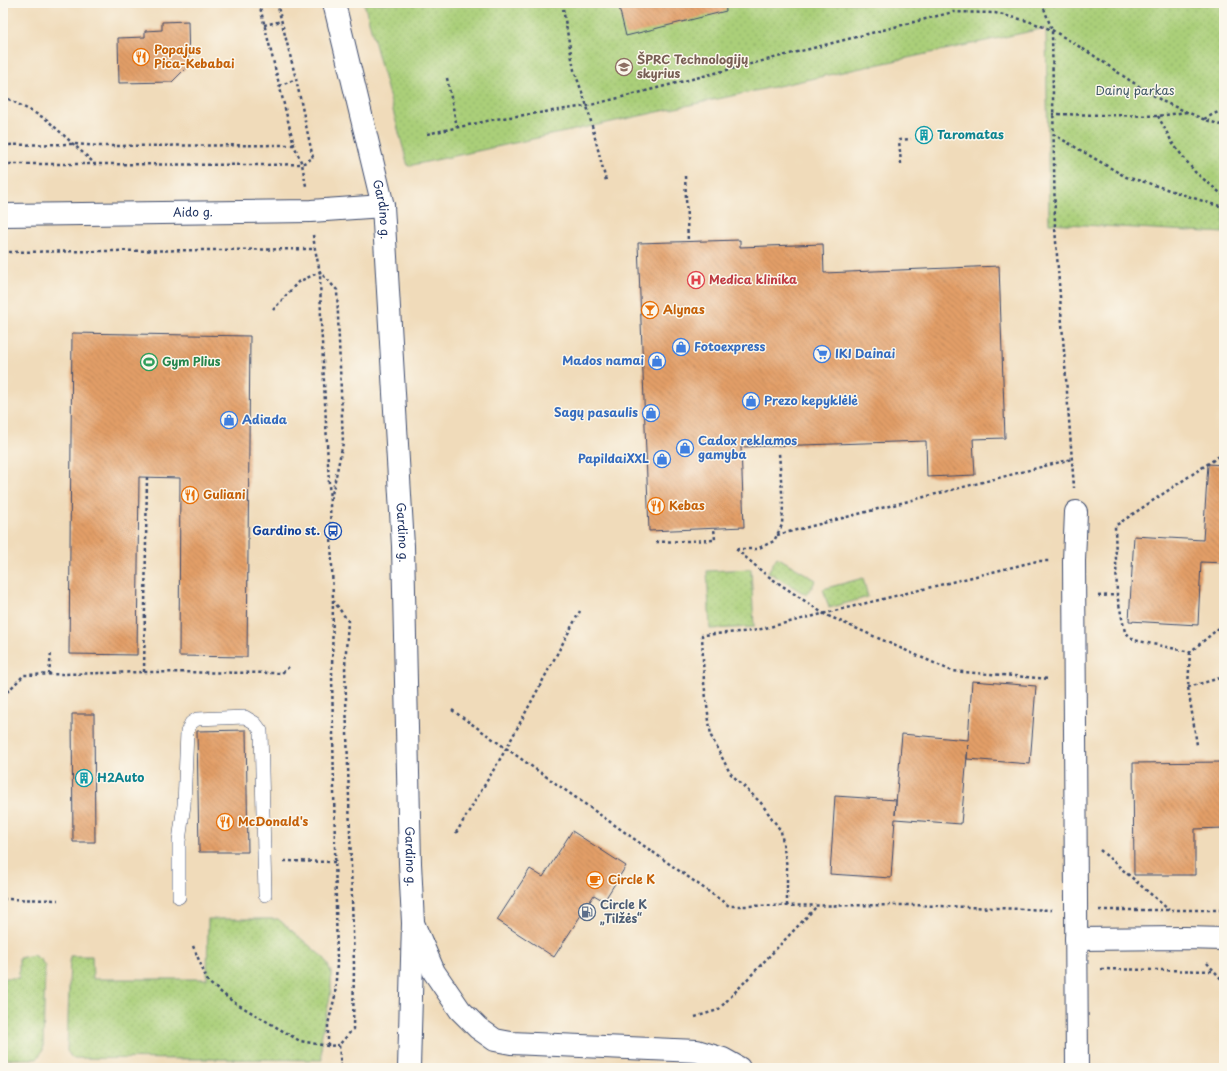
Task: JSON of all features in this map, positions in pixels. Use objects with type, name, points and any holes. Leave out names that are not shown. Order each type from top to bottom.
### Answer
[{"type":"main road","name":"Gardino g.","points":[[334,3],[383,206],[403,546],[410,863],[413,922],[409,1068]]},
{"type":"main road","name":"Aido g.","points":[[3,215],[311,211],[383,206]]},
{"type":"main road","points":[[1076,512],[1074,561],[1077,1068]]},
{"type":"main road","points":[[413,922],[434,972],[460,1010],[478,1028],[494,1040],[511,1043],[697,1051],[723,1059],[739,1068]]},
{"type":"main road","points":[[1076,939],[1224,939]]},
{"type":"lane","points":[[179,897],[179,841],[184,805],[187,732],[191,723],[197,719],[245,717],[255,723],[261,731],[265,895]]},
{"type":"path","points":[[259,3],[294,145],[302,164],[320,272],[330,504],[337,963],[335,996],[328,1024],[328,1046]]},
{"type":"path","points":[[3,164],[254,165],[302,164],[313,158],[296,79],[277,3]]},
{"type":"path","points":[[562,3],[574,70],[588,106],[606,181]]},
{"type":"path","points":[[1042,3],[1052,30],[1052,134],[1055,228],[1076,512]]},
{"type":"path","points":[[427,134],[496,119],[588,106],[953,12],[995,13],[1028,21],[1052,30],[1164,102],[1203,119],[1224,126]]},
{"type":"path","points":[[264,25],[282,21]]},
{"type":"path","points":[[447,78],[457,127]]},
{"type":"path","points":[[279,86],[296,79]]},
{"type":"path","points":[[3,96],[46,119],[95,164]]},
{"type":"path","points":[[1203,119],[1224,109]]},
{"type":"path","points":[[1052,114],[1158,116],[1187,112]]},
{"type":"path","points":[[1158,116],[1173,144],[1195,172],[1224,196]]},
{"type":"path","points":[[1052,134],[1126,177],[1224,207]]},
{"type":"path","points":[[901,164],[899,140],[911,138]]},
{"type":"path","points":[[3,145],[294,145]]},
{"type":"path","points":[[685,176],[688,241]]},
{"type":"path","points":[[3,252],[315,249]]},
{"type":"path","points":[[273,310],[298,282],[320,272]]},
{"type":"path","points":[[320,272],[337,290],[338,313],[343,443],[330,504]]},
{"type":"path","points":[[779,453],[783,504],[782,525],[774,541],[757,549],[736,549],[765,574],[824,614],[952,671],[1075,681]]},
{"type":"path","points":[[1190,652],[1134,640],[1125,632],[1117,595],[1115,526],[1224,453]]},
{"type":"path","points":[[777,534],[1072,459]]},
{"type":"path","points":[[144,672],[147,477]]},
{"type":"path","points":[[656,542],[715,540],[714,528]]},
{"type":"path","points":[[787,906],[787,867],[781,832],[761,804],[730,773],[711,736],[704,683],[702,635],[753,631],[1038,561],[1074,561]]},
{"type":"path","points":[[332,599],[348,621],[345,666],[354,965],[353,1029],[340,1045],[341,1068]]},
{"type":"path","points":[[456,833],[506,749],[580,611]]},
{"type":"path","points":[[1197,745],[1188,687],[1190,652],[1224,624]]},
{"type":"path","points":[[49,675],[51,652]]},
{"type":"path","points":[[3,696],[24,675],[144,672],[282,673],[290,666]]},
{"type":"path","points":[[1188,687],[1224,676]]},
{"type":"path","points":[[452,710],[729,906],[912,905],[1076,910],[1224,910]]},
{"type":"path","points":[[1076,829],[1169,910]]},
{"type":"path","points":[[264,861],[335,862]]},
{"type":"path","points":[[3,899],[58,900]]},
{"type":"path","points":[[695,1017],[718,1010],[818,906]]},
{"type":"path","points":[[193,946],[208,982],[232,1001],[300,1041],[328,1046],[340,1045]]},
{"type":"path","points":[[1077,969],[1214,971]]},
{"type":"green space","name":"Dainų parkas","points":[[364,3],[1224,3],[1224,233],[1049,223],[1046,28],[408,166]]},
{"type":"green space","points":[[777,557],[816,580],[807,595],[768,572]]},
{"type":"green space","points":[[751,569],[754,627],[710,629],[707,571]]},
{"type":"green space","points":[[863,578],[868,597],[829,608],[823,589]]},
{"type":"green space","points":[[208,919],[278,919],[325,959],[331,972],[331,992],[321,1039],[322,1060],[72,1058],[67,1051],[70,956],[92,956],[93,979],[207,979]]},
{"type":"green space","points":[[33,955],[41,960],[45,967],[43,1050],[37,1059],[3,1059],[3,978],[19,978],[19,958]]},
{"type":"building","points":[[618,3],[725,3],[726,11],[626,36]]},
{"type":"building","points":[[188,21],[189,65],[172,82],[119,83],[118,38],[145,37],[145,31],[162,30],[162,22]]},
{"type":"building","name":"IKI Dainai","points":[[740,240],[740,247],[823,244],[824,273],[999,266],[1005,438],[973,439],[975,475],[927,477],[926,441],[741,447],[744,527],[649,531],[638,243]]},
{"type":"building","points":[[72,333],[250,336],[247,657],[179,656],[180,478],[139,477],[137,655],[69,654]]},
{"type":"building","points":[[1208,464],[1224,465],[1224,563],[1201,562],[1198,625],[1129,621],[1134,536],[1203,540]]},
{"type":"building","points":[[972,681],[1036,686],[1030,764],[967,759],[968,745],[961,824],[895,819],[891,878],[830,874],[835,796],[896,800],[895,815],[902,734],[968,740]]},
{"type":"building","name":"H2Auto","points":[[72,714],[94,714],[95,842],[73,842]]},
{"type":"building","points":[[246,730],[248,852],[199,852],[197,731]]},
{"type":"building","points":[[1224,762],[1224,828],[1195,829],[1195,875],[1134,875],[1133,763]]},
{"type":"building","points":[[572,831],[626,866],[604,901],[594,895],[554,957],[497,920],[530,869],[543,877]]},
{"type":"place","name":"Popajus Pica-Kebabai","points":[[141,57]]},
{"type":"place","name":"ŠPRC Technologijų skyrius","points":[[624,67]]},
{"type":"place","name":"Taromatas","points":[[924,135]]},
{"type":"place","name":"Medica klinika","points":[[696,280]]},
{"type":"place","name":"Alynas","points":[[650,310]]},
{"type":"place","name":"Fotoexpress","points":[[681,347]]},
{"type":"place","name":"IKI Dainai","points":[[822,354]]},
{"type":"place","name":"Mados namai","points":[[657,361]]},
{"type":"place","name":"Gym Plius","points":[[149,362]]},
{"type":"place","name":"Prezo kepyklėlė","points":[[751,401]]},
{"type":"place","name":"Sagų pasaulis","points":[[651,413]]},
{"type":"place","name":"Adiada","points":[[229,420]]},
{"type":"place","name":"Cadox reklamos gamyba","points":[[685,448]]},
{"type":"place","name":"PapildaiXXL","points":[[662,459]]},
{"type":"place","name":"Guliani","points":[[190,495]]},
{"type":"place","name":"Kebas","points":[[656,506]]},
{"type":"place","name":"Gardino st.","points":[[333,531]]},
{"type":"place","name":"H2Auto","points":[[84,778]]},
{"type":"place","name":"McDonald's","points":[[225,822]]},
{"type":"place","name":"Circle K","points":[[595,880]]},
{"type":"place","name":"Circle K „Tilžės“","points":[[587,912]]}]
